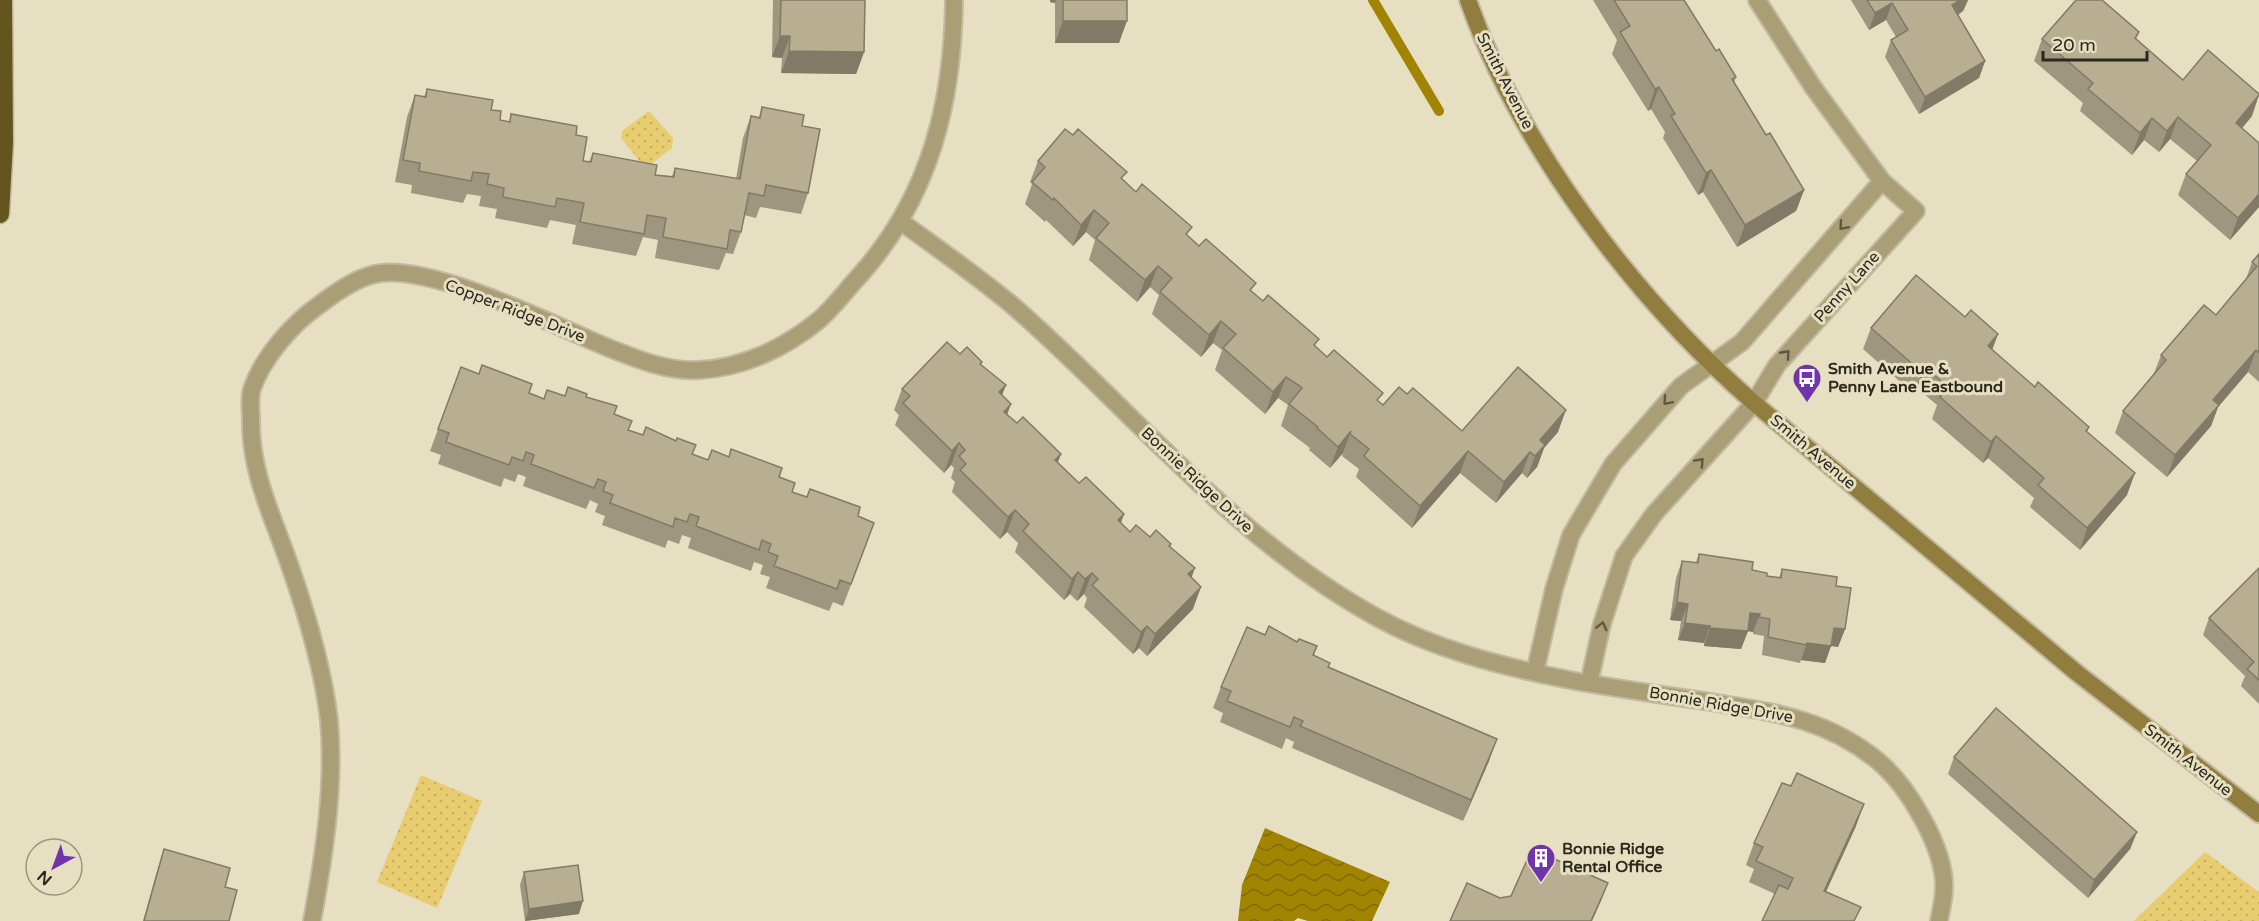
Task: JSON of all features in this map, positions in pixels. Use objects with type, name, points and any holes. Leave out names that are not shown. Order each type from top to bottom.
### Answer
[{"type":"highway","points":[[0,214],[4,142],[3,0]]},
{"type":"main road","name":"Smith Avenue","points":[[1468,0],[1480,33],[1524,121],[1583,212],[1643,291],[1712,363],[1754,403],[2077,673],[2259,814]]},
{"type":"street","name":"Copper Ridge Drive","points":[[312,921],[324,855],[329,721],[315,645],[258,481],[251,448],[251,392],[266,363],[286,335],[312,310],[340,289],[380,273],[450,283],[648,363],[696,371],[739,364],[777,348],[820,319],[867,266],[900,221],[929,164],[944,105],[954,0]]},
{"type":"street","name":"Penny Lane","points":[[1754,403],[1777,365],[1916,211],[1882,181],[1813,87],[1757,0]]},
{"type":"street","points":[[1535,672],[1554,589],[1571,535],[1590,498],[1613,464],[1681,386],[1742,342],[1882,181]]},
{"type":"street","name":"Bonnie Ridge Drive","points":[[900,221],[1011,304],[1232,517],[1304,572],[1376,617],[1431,642],[1491,662],[1589,683],[1791,715],[1836,732],[1879,762],[1912,798],[1934,844],[1944,885],[1939,921]]},
{"type":"street","points":[[1589,683],[1602,624],[1624,556],[1654,514],[1754,403]]},
{"type":"shaded area","points":[[649,111],[673,138],[672,148],[651,164],[642,164],[621,138],[622,131]]},
{"type":"shaded area","points":[[421,775],[482,801],[437,908],[377,882]]},
{"type":"shaded area","points":[[2205,852],[2259,892],[2259,921],[2134,921]]},
{"type":"water","points":[[1265,828],[1390,882],[1372,921],[1308,921],[1298,918],[1294,921],[1238,921],[1242,885]]},
{"type":"building","points":[[781,0],[865,0],[864,52],[789,51],[790,36],[780,36]]},
{"type":"building","points":[[1063,0],[1127,0],[1127,21],[1063,21]]},
{"type":"building","points":[[1614,0],[1684,0],[1716,51],[1719,49],[1736,77],[1732,79],[1766,135],[1770,133],[1804,190],[1745,225],[1711,170],[1706,173],[1671,116],[1675,114],[1659,87],[1655,89],[1620,32],[1630,26]]},
{"type":"building","points":[[1867,0],[1960,0],[1952,5],[1985,61],[1925,97],[1891,40],[1908,30],[1892,3],[1875,13]]},
{"type":"building","points":[[2076,0],[2102,0],[2139,32],[2135,38],[2183,80],[2208,50],[2259,94],[2236,123],[2259,143],[2259,194],[2238,218],[2186,174],[2211,145],[2178,117],[2167,131],[2152,118],[2140,133],[2088,89],[2093,83],[2042,39]]},
{"type":"building","points":[[427,89],[493,100],[491,110],[501,111],[500,120],[510,122],[511,114],[577,126],[576,135],[587,137],[583,161],[591,162],[593,153],[657,165],[655,175],[674,177],[675,168],[740,179],[751,116],[760,118],[762,107],[804,115],[802,126],[820,129],[808,193],[766,185],[764,196],[749,193],[741,232],[730,230],[727,249],[663,237],[666,218],[647,215],[644,234],[580,222],[584,203],[557,198],[555,207],[503,197],[504,188],[487,184],[489,174],[473,172],[471,181],[419,171],[420,163],[403,160],[415,95],[426,97]]},
{"type":"building","points":[[1065,129],[1073,135],[1078,129],[1127,172],[1121,178],[1136,192],[1142,184],[1192,227],[1186,234],[1199,246],[1206,239],[1256,283],[1250,290],[1263,301],[1268,295],[1319,339],[1314,345],[1327,357],[1334,350],[1383,393],[1377,400],[1383,405],[1399,387],[1407,394],[1413,388],[1462,431],[1518,367],[1566,410],[1540,440],[1545,445],[1535,456],[1530,452],[1504,482],[1468,451],[1420,506],[1364,456],[1369,449],[1350,434],[1351,431],[1338,447],[1318,427],[1289,404],[1302,388],[1300,386],[1286,377],[1273,392],[1223,348],[1236,334],[1221,321],[1209,335],[1160,292],[1172,278],[1158,266],[1145,280],[1096,238],[1109,223],[1094,210],[1081,225],[1054,198],[1053,200],[1032,182],[1045,167],[1038,161]]},
{"type":"building","points":[[2259,254],[2259,353],[2256,350],[2213,400],[2219,405],[2175,455],[2123,411],[2166,360],[2161,355],[2204,305],[2216,315],[2257,266],[2252,262]]},
{"type":"building","points":[[1916,275],[1965,317],[1971,310],[1998,334],[1988,346],[2035,387],[2038,382],[2089,427],[2086,431],[2135,473],[2087,528],[2038,485],[2044,478],[1996,436],[1991,442],[1940,397],[1948,387],[1926,368],[1922,372],[1871,328]]},
{"type":"building","points":[[947,342],[960,354],[967,347],[982,362],[980,364],[1006,385],[999,392],[1011,404],[1004,412],[1017,423],[1023,417],[1061,454],[1055,460],[1079,483],[1086,477],[1124,514],[1118,520],[1130,532],[1136,525],[1150,537],[1156,530],[1171,544],[1169,546],[1195,568],[1188,574],[1201,587],[1155,634],[1147,626],[1141,632],[1092,585],[1098,579],[1092,573],[1085,579],[1078,572],[1072,579],[1023,531],[1029,524],[1015,510],[1008,517],[960,470],[966,464],[959,456],[965,450],[959,443],[952,451],[903,403],[910,396],[902,389]]},
{"type":"building","points":[[482,365],[532,384],[529,393],[544,399],[547,390],[565,396],[568,387],[587,394],[586,397],[617,406],[614,414],[632,421],[628,430],[643,435],[646,427],[676,441],[677,438],[696,445],[692,454],[708,460],[712,450],[729,457],[731,449],[782,468],[779,477],[795,483],[792,492],[807,497],[810,489],[860,507],[858,516],[874,523],[851,584],[840,580],[837,589],[774,566],[778,556],[768,552],[771,544],[762,540],[759,550],[696,526],[699,517],[690,514],[687,522],[675,518],[673,527],[610,503],[613,495],[603,491],[606,482],[598,479],[594,488],[531,464],[534,455],[526,452],[523,461],[512,457],[509,465],[446,442],[449,433],[438,429],[461,367],[479,374]]},
{"type":"building","points":[[1699,554],[1753,562],[1752,570],[1767,573],[1767,576],[1781,578],[1782,569],[1837,577],[1836,586],[1851,588],[1845,629],[1834,628],[1831,646],[1807,643],[1806,645],[1768,637],[1770,619],[1759,617],[1760,614],[1750,613],[1748,631],[1710,628],[1710,626],[1685,623],[1688,604],[1677,602],[1682,561],[1698,563]]},
{"type":"building","points":[[2259,568],[2259,680],[2247,669],[2254,662],[2209,618]]},
{"type":"building","points":[[1269,626],[1297,642],[1299,639],[1317,646],[1313,655],[1330,663],[1328,667],[1497,739],[1471,800],[1300,726],[1303,721],[1294,717],[1290,727],[1227,701],[1231,691],[1221,687],[1247,627],[1265,635]]},
{"type":"building","points":[[1996,708],[2137,832],[2094,880],[1954,757]]},
{"type":"building","points":[[1797,773],[1864,804],[1824,891],[1861,907],[1854,921],[1762,921],[1779,885],[1788,889],[1793,878],[1756,861],[1763,847],[1754,843],[1782,783],[1791,786]]},
{"type":"building","points":[[164,849],[230,868],[225,887],[237,890],[229,921],[144,921]]},
{"type":"building","name":"Bonnie Ridge Rental Office","points":[[1532,849],[1608,883],[1591,921],[1450,921],[1467,883],[1500,898],[1511,896]]},
{"type":"building","points":[[578,865],[583,901],[529,909],[524,872]]},
{"type":"waterway","points":[[1373,0],[1439,111]]},
{"type":"place","name":"Smith Avenue & Penny Lane Eastbound","points":[[1807,404]]},
{"type":"place","name":"Bonnie Ridge Rental Office","points":[[1541,884]]}]
